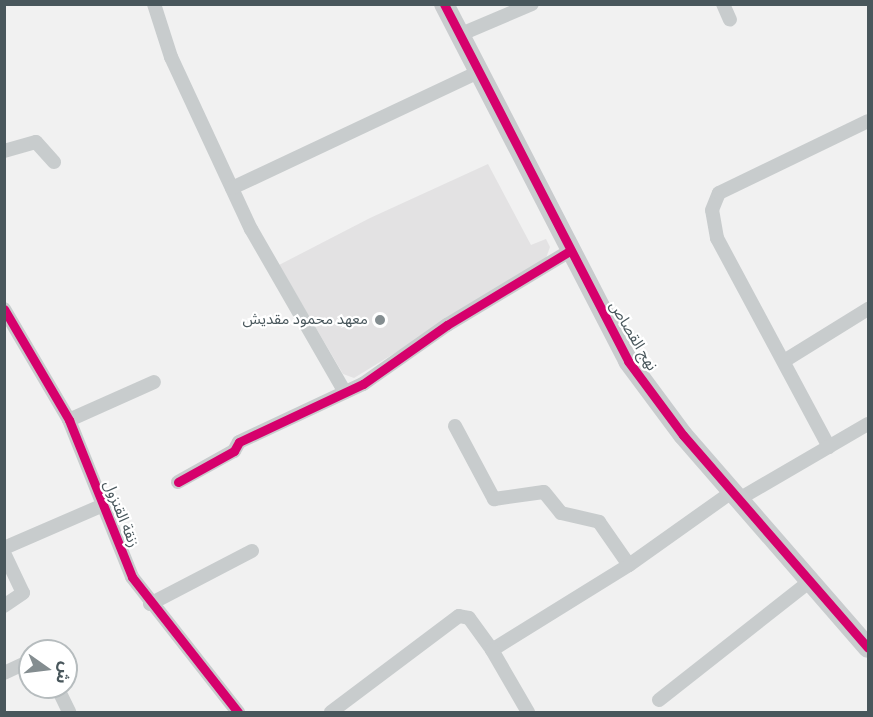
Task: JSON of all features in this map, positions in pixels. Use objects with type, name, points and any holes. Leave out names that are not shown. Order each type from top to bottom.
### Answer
[{"type":"street","points":[[154,4],[171,57],[250,230],[344,391]]},
{"type":"street","name":"نهج القصاص","points":[[444,4],[568,252],[628,361],[682,435],[866,644]]},
{"type":"street","points":[[459,35],[532,4]]},
{"type":"street","points":[[723,4],[730,20]]},
{"type":"street","points":[[232,188],[479,72]]},
{"type":"street","points":[[829,447],[717,238],[712,224],[714,202],[728,188],[868,121]]},
{"type":"street","points":[[4,151],[36,142],[54,162]]},
{"type":"street","points":[[178,482],[234,452],[239,442],[363,384],[447,326],[568,252]]},
{"type":"street","name":"زنقة القنزول","points":[[4,309],[69,420],[128,570],[150,604],[238,712]]},
{"type":"street","points":[[784,361],[868,309]]},
{"type":"street","points":[[69,420],[154,382]]},
{"type":"street","points":[[492,650],[736,495],[868,424]]},
{"type":"street","points":[[455,426],[494,499],[544,492],[561,513],[599,522],[629,565]]},
{"type":"street","points":[[4,548],[101,506]]},
{"type":"street","points":[[150,604],[252,550]]},
{"type":"street","points":[[4,553],[22,593],[4,606]]},
{"type":"street","points":[[659,700],[810,581]]},
{"type":"street","points":[[331,712],[454,617],[469,618],[492,650],[528,712]]},
{"type":"street","points":[[4,673],[18,667]]},
{"type":"shaded area","name":"معهد محمود مقديش","points":[[488,164],[531,245],[546,239],[550,247],[545,261],[354,378],[343,374],[279,265],[370,218]]},
{"type":"cycle path","points":[[444,4],[628,361],[683,435],[868,648]]},
{"type":"cycle path","points":[[178,482],[234,451],[239,442],[363,384],[447,325],[568,252]]},
{"type":"cycle path","points":[[4,309],[69,420],[132,577],[238,712]]},
{"type":"place","name":"معهد محمود مقديش","points":[[380,320]]}]
